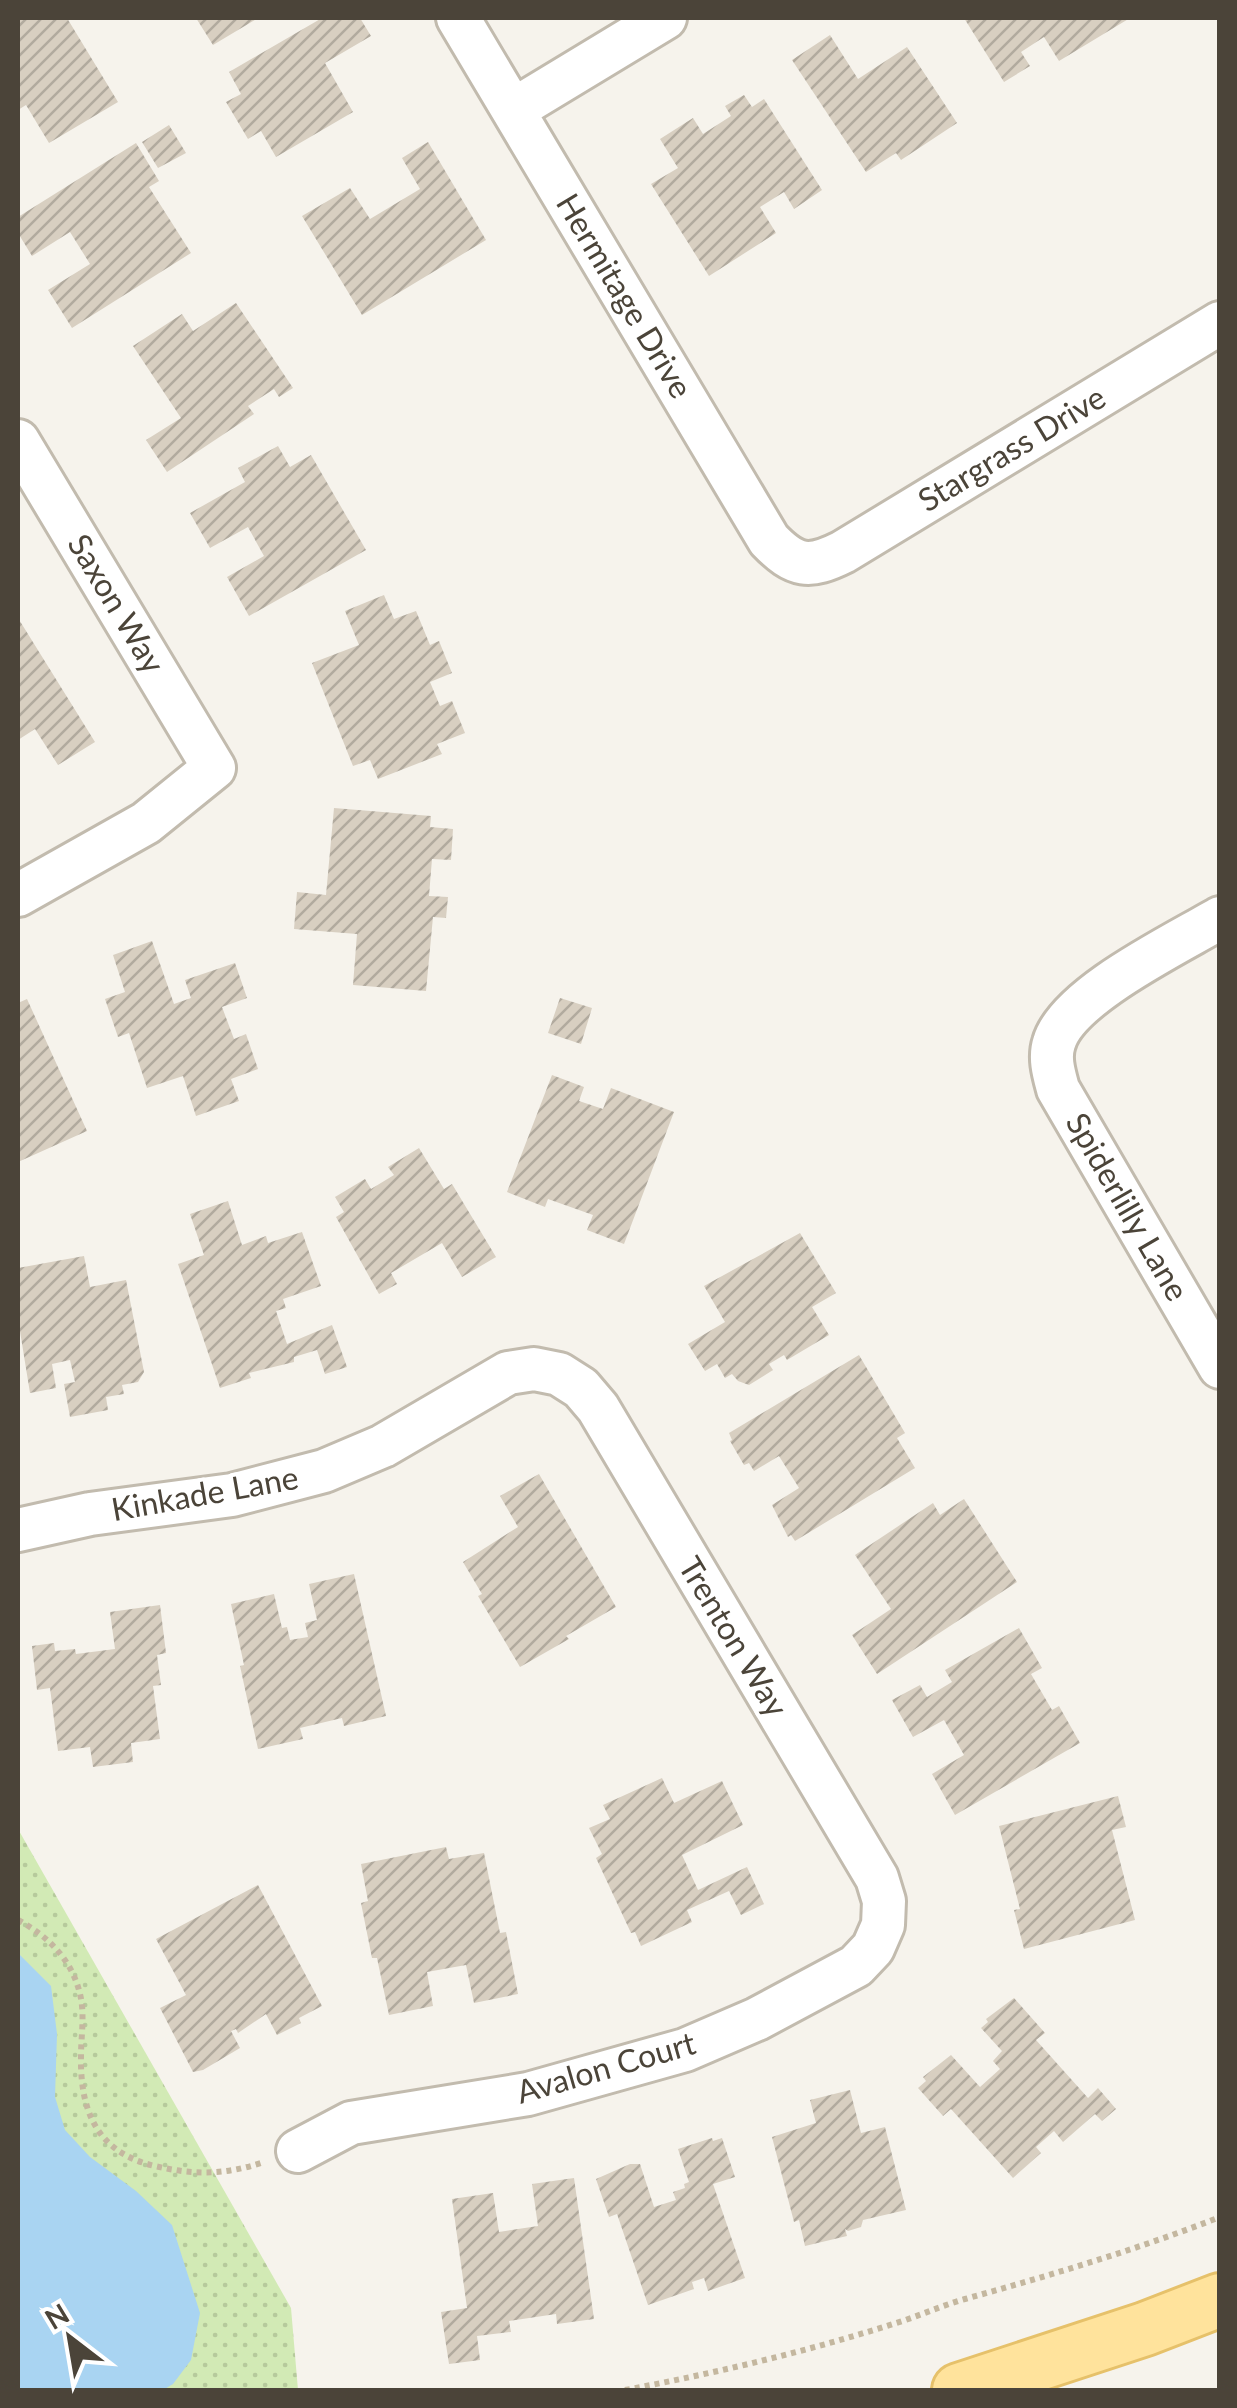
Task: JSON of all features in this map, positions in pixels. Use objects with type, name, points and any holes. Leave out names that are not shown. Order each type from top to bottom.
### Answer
[{"type":"main road","points":[[958,2390],[1145,2329],[1220,2300]]},
{"type":"street","name":"Hermitage Drive","points":[[458,18],[769,540],[801,564]]},
{"type":"street","points":[[513,110],[665,18]]},
{"type":"street","name":"Stargrass Drive","points":[[801,564],[822,563],[843,552],[1220,323]]},
{"type":"street","name":"Saxon Way","points":[[18,441],[214,768],[146,823],[18,895]]},
{"type":"street","name":"Spiderlilly Lane","points":[[1220,918],[1086,998],[1065,1020],[1054,1042],[1052,1064],[1058,1089],[1220,1366]]},
{"type":"street","name":"Kinkade Lane","points":[[18,1530],[90,1514],[232,1495],[290,1481],[383,1446],[508,1373],[534,1369],[548,1372]]},
{"type":"street","name":"Trenton Way","points":[[548,1372],[582,1388],[598,1408],[877,1878],[884,1902],[882,1926]]},
{"type":"street","name":"Avalon Court","points":[[298,2151],[351,2122],[528,2094],[685,2050],[757,2019],[856,1966],[873,1948],[882,1926]]},
{"type":"path","points":[[18,1920],[40,1932],[66,1960],[80,1995],[84,2096],[94,2127],[113,2148],[142,2164],[198,2174],[234,2172],[298,2151]]},
{"type":"path","points":[[625,2390],[728,2371],[892,2324],[962,2300],[1029,2284],[1220,2217]]},
{"type":"green space","points":[[18,1829],[291,2308],[298,2390],[18,2390]]},
{"type":"water","points":[[18,1953],[51,1986],[57,2034],[55,2097],[65,2130],[90,2157],[136,2191],[172,2225],[200,2313],[191,2360],[173,2384],[163,2390],[18,2390]]},
{"type":"building","points":[[20,18],[67,18],[118,102],[49,143],[26,105],[18,110]]},
{"type":"building","points":[[196,18],[258,18],[213,45]]},
{"type":"building","points":[[322,18],[360,18],[371,36],[325,63],[353,112],[276,157],[261,131],[248,139],[226,102],[241,94],[229,72]]},
{"type":"building","points":[[964,18],[1130,18],[1059,61],[1044,37],[1021,52],[1030,66],[1004,82]]},
{"type":"building","points":[[830,35],[858,79],[907,47],[957,123],[901,160],[896,153],[866,172],[792,60]]},
{"type":"building","points":[[744,95],[752,107],[764,99],[822,190],[794,209],[784,192],[760,207],[776,233],[709,276],[651,184],[678,168],[660,139],[693,118],[703,134],[731,116],[725,106]]},
{"type":"building","points":[[169,125],[186,153],[158,168],[142,142]]},
{"type":"building","points":[[428,142],[486,240],[362,315],[302,216],[350,188],[370,219],[420,189],[402,158]]},
{"type":"building","points":[[136,143],[159,181],[149,187],[191,253],[72,328],[48,290],[90,264],[70,232],[32,256],[18,233],[18,217]]},
{"type":"building","points":[[236,303],[293,388],[279,397],[274,389],[248,406],[254,414],[167,472],[146,440],[181,418],[133,346],[182,314],[193,331]]},
{"type":"building","points":[[278,446],[290,467],[311,455],[366,550],[249,616],[227,577],[264,556],[248,527],[210,548],[190,513],[245,482],[238,468]]},
{"type":"building","points":[[384,595],[394,619],[416,611],[430,645],[439,641],[452,673],[430,682],[440,706],[452,701],[465,733],[437,744],[442,754],[378,779],[370,760],[353,766],[312,663],[359,645],[345,611]]},
{"type":"building","points":[[18,618],[95,742],[58,765],[35,729],[18,740]]},
{"type":"building","points":[[334,808],[431,816],[430,827],[453,829],[451,860],[432,859],[429,896],[448,897],[446,918],[433,917],[426,991],[353,985],[357,934],[294,929],[297,892],[326,895]]},
{"type":"building","points":[[152,941],[174,1004],[191,998],[185,980],[235,963],[247,998],[222,1007],[234,1039],[246,1034],[258,1069],[231,1079],[239,1101],[196,1116],[183,1076],[147,1088],[129,1033],[118,1037],[105,999],[125,992],[113,955]]},
{"type":"building","points":[[560,998],[592,1008],[581,1044],[548,1033]]},
{"type":"building","points":[[27,999],[87,1131],[18,1162],[18,1003]]},
{"type":"building","points":[[552,1075],[584,1087],[579,1101],[603,1109],[611,1088],[674,1112],[624,1244],[587,1230],[593,1215],[548,1199],[545,1207],[507,1192]]},
{"type":"building","points":[[419,1148],[444,1189],[452,1184],[496,1257],[462,1277],[442,1243],[391,1273],[397,1284],[379,1294],[336,1217],[344,1212],[335,1197],[365,1179],[371,1189],[394,1175],[388,1167]]},
{"type":"building","points":[[228,1201],[242,1245],[266,1236],[268,1243],[302,1232],[321,1286],[283,1299],[286,1308],[276,1311],[287,1344],[332,1325],[347,1367],[325,1374],[317,1350],[294,1357],[294,1362],[249,1373],[251,1378],[220,1388],[178,1264],[204,1255],[190,1214]]},
{"type":"building","points":[[800,1233],[836,1293],[812,1307],[829,1335],[787,1360],[784,1355],[769,1364],[773,1370],[749,1385],[732,1374],[725,1378],[717,1364],[705,1371],[688,1344],[725,1322],[704,1286]]},
{"type":"building","points":[[84,1256],[90,1287],[126,1280],[144,1372],[138,1382],[122,1385],[124,1394],[106,1397],[108,1410],[70,1417],[64,1384],[75,1382],[70,1360],[52,1364],[56,1388],[30,1393],[18,1319],[18,1268]]},
{"type":"building","points":[[859,1355],[905,1433],[897,1438],[915,1468],[795,1541],[791,1535],[788,1537],[772,1505],[799,1488],[779,1456],[754,1471],[749,1463],[744,1465],[729,1433]]},
{"type":"building","points":[[539,1474],[616,1607],[520,1667],[478,1596],[482,1594],[463,1562],[518,1527],[500,1496]]},
{"type":"building","points":[[964,1499],[1017,1582],[877,1674],[852,1635],[891,1609],[855,1555],[933,1503],[940,1515]]},
{"type":"building","points":[[354,1574],[386,1716],[344,1726],[342,1718],[300,1728],[303,1739],[258,1749],[231,1604],[274,1594],[282,1628],[287,1627],[290,1640],[308,1637],[305,1623],[317,1620],[309,1584]]},
{"type":"building","points":[[160,1605],[166,1653],[157,1655],[161,1685],[153,1686],[160,1739],[131,1743],[133,1762],[93,1767],[90,1747],[58,1751],[50,1688],[37,1690],[32,1646],[54,1643],[55,1651],[75,1649],[76,1654],[115,1649],[110,1612]]},
{"type":"building","points":[[1019,1628],[1042,1668],[1031,1674],[1052,1710],[1059,1706],[1080,1743],[955,1815],[932,1774],[964,1755],[944,1720],[913,1737],[892,1700],[920,1685],[927,1697],[952,1682],[945,1670]]},
{"type":"building","points":[[662,1778],[674,1803],[722,1781],[743,1825],[682,1855],[698,1890],[747,1867],[764,1904],[741,1915],[729,1891],[687,1910],[692,1922],[641,1946],[596,1858],[602,1854],[589,1828],[610,1819],[603,1805]]},
{"type":"building","points":[[1118,1796],[1126,1827],[1112,1830],[1135,1920],[1024,1949],[1014,1910],[1020,1909],[999,1826]]},
{"type":"building","points":[[446,1847],[449,1859],[484,1853],[500,1933],[506,1932],[518,1994],[474,2003],[466,1965],[427,1972],[433,2006],[389,2015],[361,1903],[368,1901],[361,1864]]},
{"type":"building","points":[[258,1885],[322,2006],[277,2035],[266,2014],[238,2033],[236,2029],[231,2031],[240,2048],[193,2072],[160,2008],[186,1995],[156,1939]]},
{"type":"building","points":[[1014,1998],[1045,2033],[1036,2040],[1088,2098],[1098,2088],[1116,2109],[1102,2121],[1095,2114],[1063,2142],[1054,2131],[1036,2147],[1041,2153],[1013,2178],[951,2109],[943,2116],[918,2088],[926,2081],[923,2077],[951,2055],[980,2087],[1000,2069],[993,2061],[1002,2051],[981,2028],[988,2022],[986,2019]]},
{"type":"building","points":[[850,2090],[861,2133],[885,2127],[906,2210],[863,2220],[861,2227],[845,2229],[847,2236],[805,2246],[799,2220],[794,2222],[772,2137],[816,2123],[810,2100]]},
{"type":"building","points":[[722,2138],[735,2177],[713,2184],[745,2278],[708,2291],[704,2278],[692,2282],[694,2289],[648,2305],[617,2214],[609,2217],[596,2179],[630,2164],[640,2164],[654,2207],[676,2200],[673,2192],[689,2182],[678,2149]]},
{"type":"building","points":[[574,2178],[594,2319],[557,2324],[556,2314],[509,2321],[511,2332],[477,2336],[480,2360],[449,2364],[441,2312],[467,2308],[452,2199],[493,2193],[499,2232],[538,2226],[532,2184]]}]
